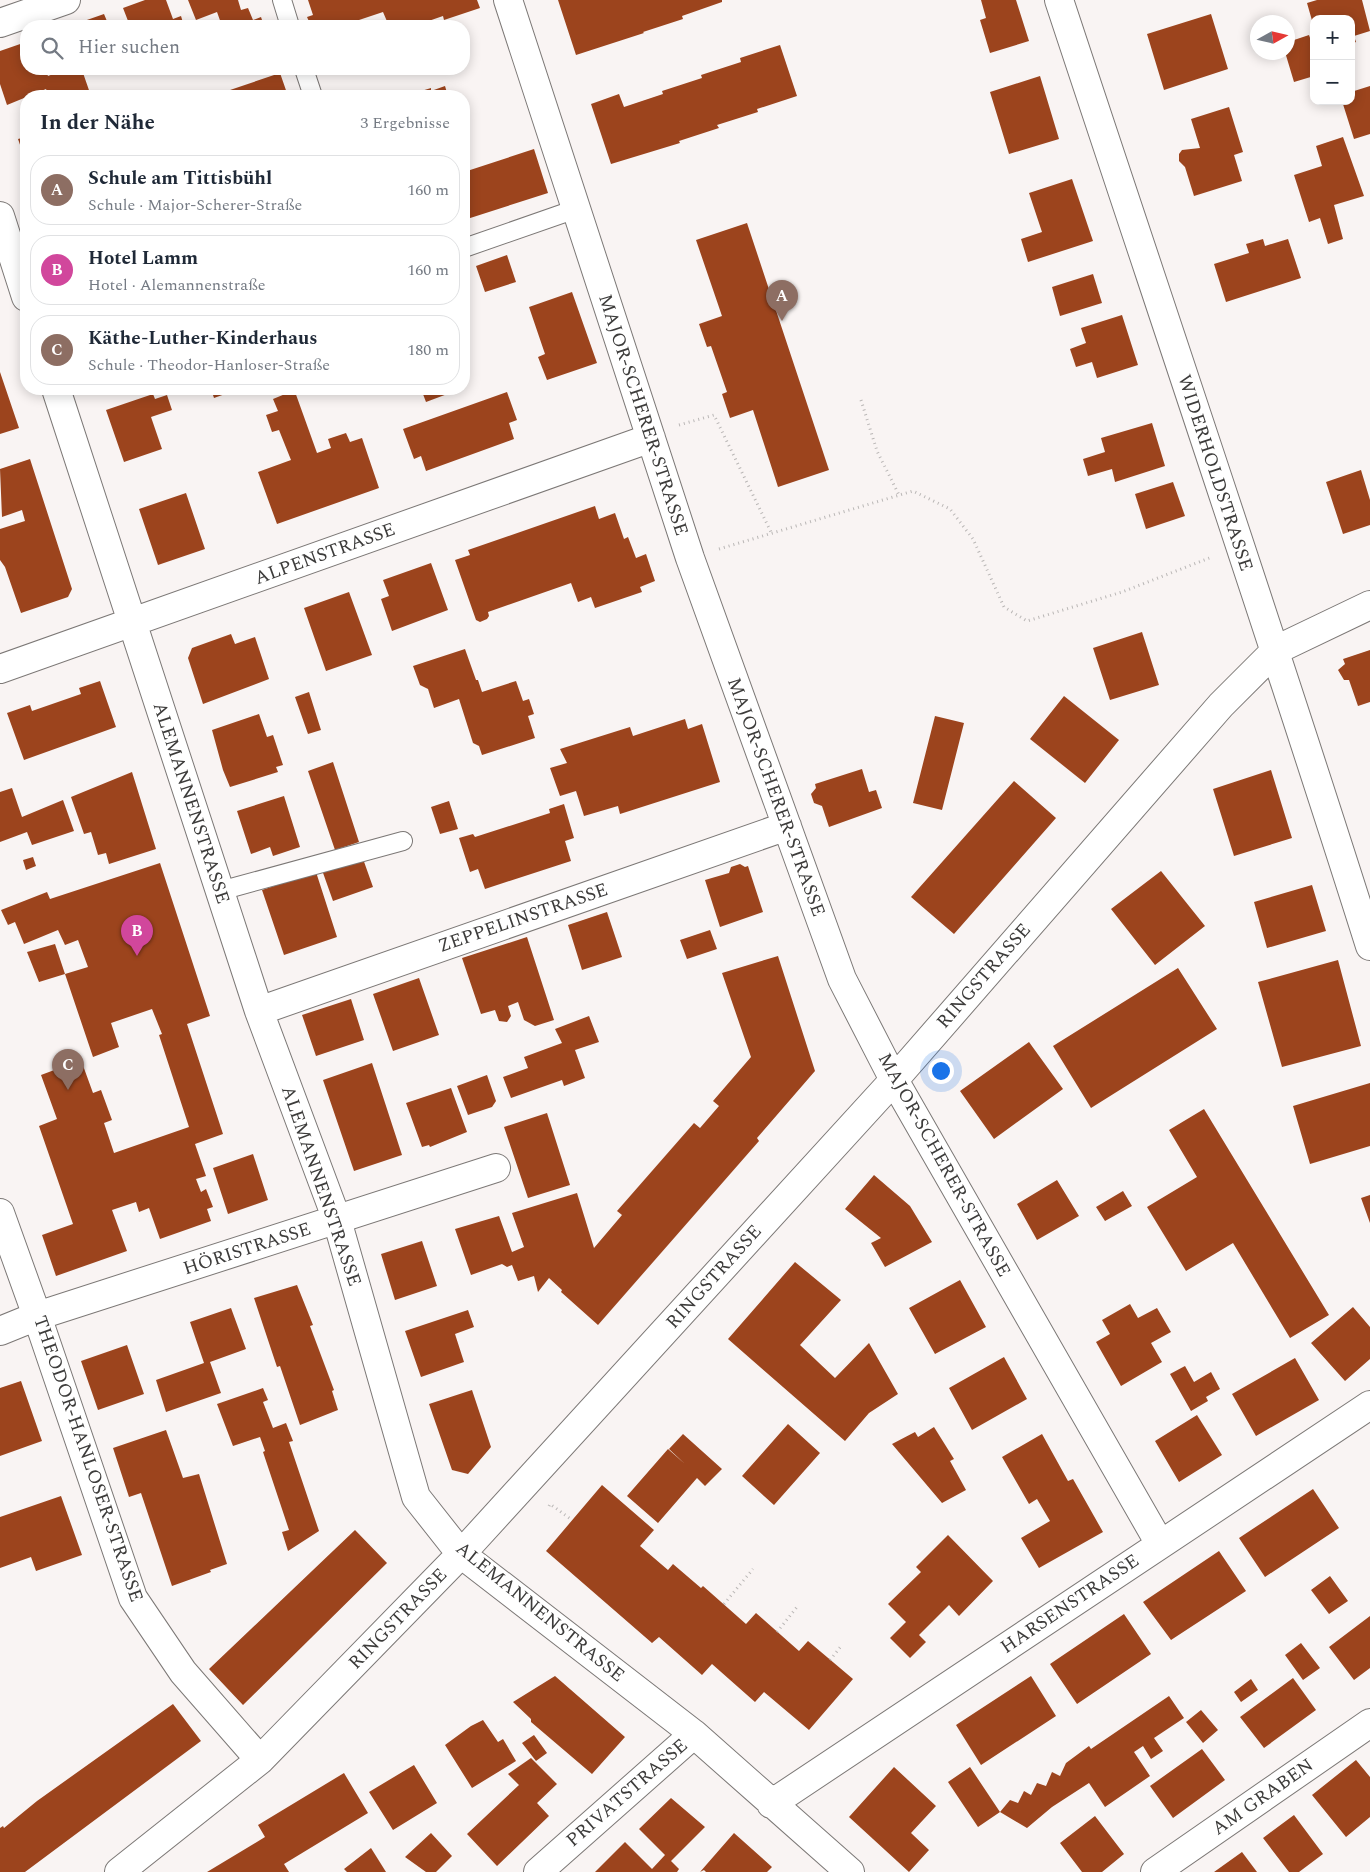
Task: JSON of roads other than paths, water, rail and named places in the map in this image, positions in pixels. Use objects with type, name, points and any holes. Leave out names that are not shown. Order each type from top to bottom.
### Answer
[{"type":"street","points":[[0,24],[66,0]]},
{"type":"street","name":"MAJOR-SCHERER-STRASSE","points":[[508,0],[690,558],[842,979],[894,1080],[1160,1544]]},
{"type":"street","name":"WIDERHOLDSTRASSE","points":[[1059,0],[1239,547],[1276,650],[1370,946]]},
{"type":"street","points":[[0,216],[20,278]]},
{"type":"street","name":"ALEMANNENSTRASSE","points":[[58,395],[259,1011],[337,1220],[416,1497],[461,1554],[694,1734],[770,1804],[850,1872]]},
{"type":"street","name":"ALPENSTRASSE","points":[[0,669],[650,435]]},
{"type":"street","name":"RINGSTRASSE","points":[[119,1872],[260,1760],[461,1554],[894,1080],[1221,705],[1276,650],[1370,605]]},
{"type":"street","name":"ZEPPELINSTRASSE","points":[[259,1011],[787,826]]},
{"type":"street","name":"HÖRISTRASSE","points":[[0,1331],[38,1316],[496,1168]]},
{"type":"street","name":"THEODOR-HANLOSER-STRASSE","points":[[0,1213],[38,1316],[133,1598],[183,1672],[260,1760]]},
{"type":"street","name":"HARSENSTRASSE","points":[[770,1804],[1370,1404]]},
{"type":"street","name":"AM GRABEN","points":[[1155,1872],[1370,1723]]},
{"type":"street","name":"PRIVATSTRASSE","points":[[538,1872],[694,1734]]},
{"type":"lane","points":[[282,0],[288,20]]},
{"type":"lane","points":[[306,75],[311,90]]},
{"type":"lane","points":[[470,246],[576,209]]},
{"type":"lane","points":[[220,892],[403,841]]},
{"type":"place","name":"Schule am Tittisbühl","points":[[782,321]]},
{"type":"place","name":"Hotel Lamm","points":[[137,956]]},
{"type":"place","name":"Käthe-Luther-Kinderhaus","points":[[68,1090]]}]
